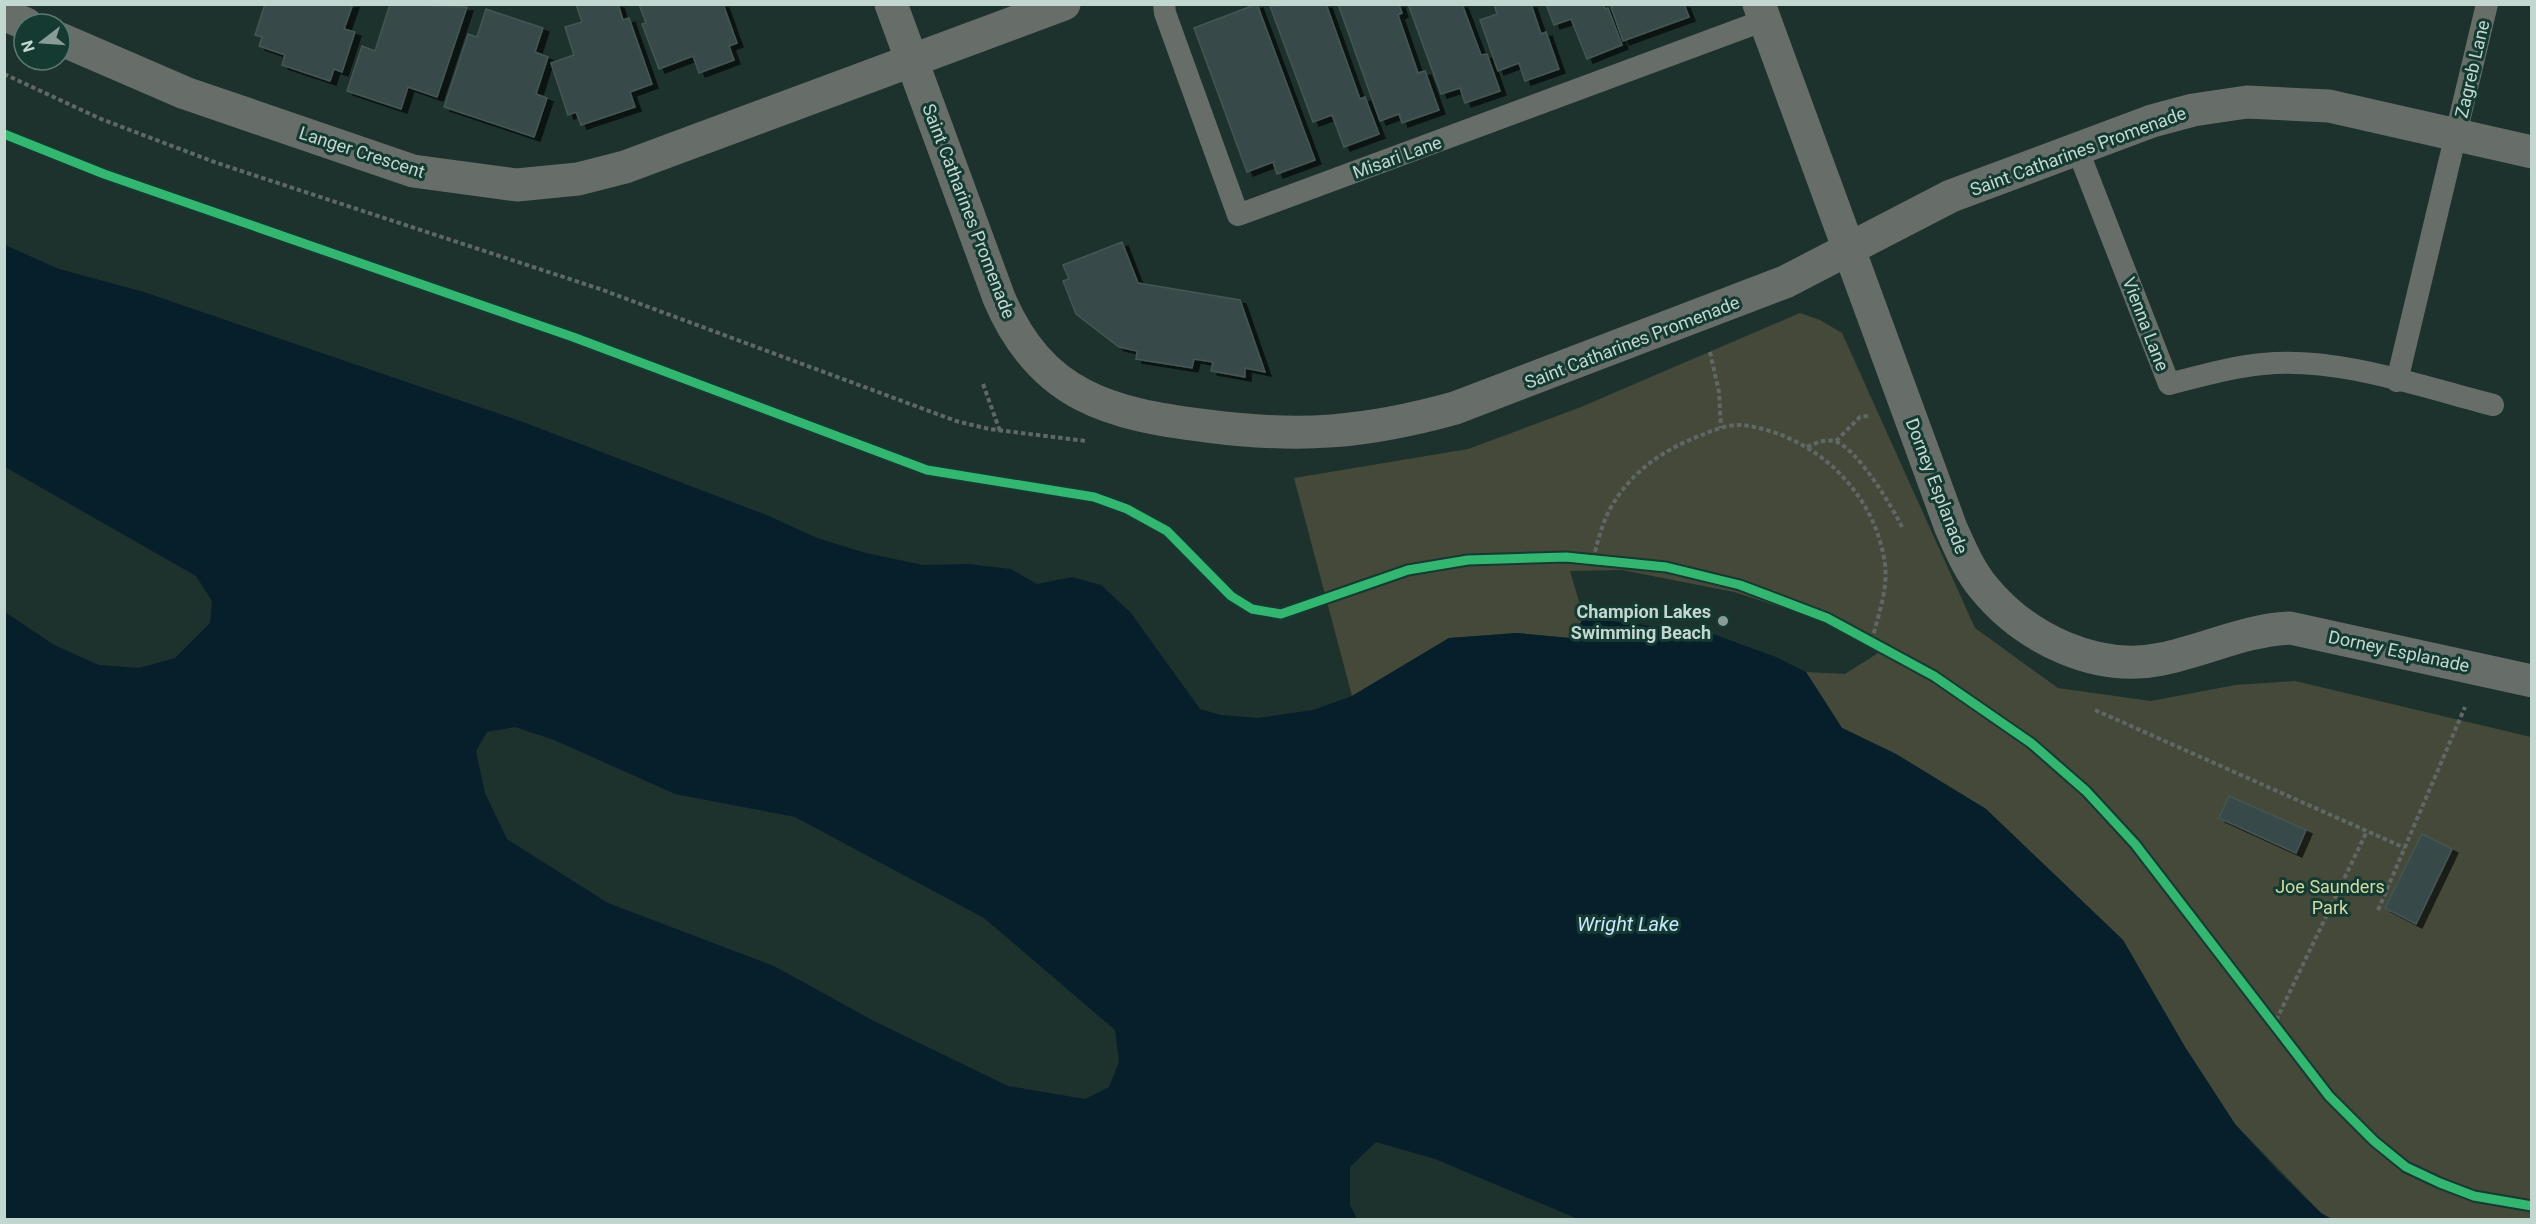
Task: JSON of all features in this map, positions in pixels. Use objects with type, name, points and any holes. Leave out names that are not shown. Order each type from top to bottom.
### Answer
[{"type":"street","name":"Saint Catharines Promenade","points":[[891,4],[999,298],[1018,335],[1037,360],[1062,382],[1087,398],[1119,412],[1155,420],[1292,434],[1349,432],[1402,423],[1455,408],[1722,309],[1785,282],[1951,196],[2152,121],[2193,110],[2247,102],[2329,106],[2532,152]]},
{"type":"street","name":"Langer Crescent","points":[[72,44],[185,93],[413,171],[517,185],[578,179],[625,167],[1064,4]]},
{"type":"street","name":"Dorney Esplanade","points":[[1762,12],[1951,528],[1966,560],[1997,603],[2034,633],[2075,651],[2112,661],[2133,662],[2180,656],[2253,632],[2290,628],[2532,681]]},
{"type":"lane","name":"Misari Lane","points":[[1164,4],[1165,13],[1238,215],[1762,12]]},
{"type":"lane","name":"Zagreb Lane","points":[[2456,134],[2487,4]]},
{"type":"lane","points":[[2397,381],[2456,134]]},
{"type":"lane","name":"Vienna Lane","points":[[2078,148],[2169,384],[2228,369],[2265,363],[2298,363],[2344,369],[2493,405]]},
{"type":"path","points":[[4,74],[101,119],[218,163],[600,289],[956,421],[1000,431],[1098,442]]},
{"type":"path","points":[[4,134],[104,174],[573,337],[927,470],[1094,497],[1127,509],[1167,531],[1231,596],[1252,609],[1281,614],[1408,570],[1468,560],[1566,556],[1666,567],[1740,585],[1807,610],[1872,640],[1934,676],[2031,743],[2086,791],[2135,844],[2273,1027],[2353,1122],[2406,1167],[2474,1196],[2532,1206]]},
{"type":"path","points":[[1707,343],[1719,392],[1721,428]]},
{"type":"path","points":[[983,384],[1000,431]]},
{"type":"path","points":[[1836,441],[1860,417],[1876,416]]},
{"type":"path","points":[[1593,559],[1601,529],[1612,506],[1634,476],[1671,447],[1721,428],[1740,425],[1775,433],[1807,447],[1851,484],[1871,514],[1885,566],[1884,595],[1872,640]]},
{"type":"path","points":[[1807,447],[1822,440],[1836,441],[1854,457],[1887,497],[1903,529]]},
{"type":"path","points":[[2378,910],[2466,706]]},
{"type":"path","points":[[2095,710],[2405,849]]},
{"type":"path","points":[[2273,1027],[2367,831]]},
{"type":"green space","name":"Joe Saunders Park","points":[[1800,313],[1820,320],[1842,333],[1975,628],[2058,688],[2151,701],[2235,685],[2295,681],[2531,737],[2531,1219],[2332,1220],[2321,1213],[2235,1124],[2185,1047],[2123,940],[1986,809],[1896,754],[1842,728],[1806,672],[1845,674],[1878,653],[1820,620],[1734,592],[1622,570],[1570,571],[1584,618],[1570,638],[1517,633],[1449,638],[1352,696],[1294,478],[1468,449],[1581,407]]},
{"type":"water","name":"Wright Lake","points":[[5,245],[59,269],[144,292],[523,422],[769,516],[817,538],[866,553],[923,565],[968,564],[1011,569],[1037,584],[1072,577],[1101,585],[1131,613],[1200,709],[1221,715],[1258,718],[1313,710],[1352,696],[1449,638],[1517,633],[1570,638],[1584,618],[1710,633],[1776,657],[1806,672],[1842,728],[1896,754],[1986,809],[2123,940],[2185,1047],[2235,1124],[2277,1170],[2321,1213],[2332,1219],[1578,1219],[1435,1159],[1376,1142],[1350,1167],[1350,1205],[1357,1219],[5,1219],[5,612],[54,645],[99,665],[139,668],[175,658],[210,623],[212,601],[196,576],[5,467]],"holes":[[[515,727],[554,740],[675,794],[795,817],[984,918],[1115,1030],[1119,1062],[1109,1087],[1085,1099],[1008,1086],[872,1020],[774,966],[608,903],[507,839],[485,793],[476,751],[487,732]]]},
{"type":"building","points":[[265,4],[353,4],[344,29],[355,32],[342,72],[334,69],[330,81],[282,65],[285,55],[259,46],[262,37],[255,35]]},
{"type":"building","points":[[390,4],[467,7],[437,97],[408,87],[401,109],[347,91],[362,46],[375,51]]},
{"type":"building","points":[[576,4],[618,4],[623,20],[629,18],[652,84],[630,92],[635,107],[581,125],[576,112],[568,115],[551,63],[574,55],[565,27],[582,22]]},
{"type":"building","points":[[639,4],[723,4],[737,43],[729,46],[734,60],[699,73],[693,56],[659,69],[642,24],[646,23]]},
{"type":"building","points":[[1257,4],[1315,160],[1277,174],[1273,162],[1247,172],[1194,28]]},
{"type":"building","points":[[1326,4],[1360,99],[1365,97],[1379,134],[1344,147],[1332,115],[1313,122],[1270,6]]},
{"type":"building","points":[[1338,4],[1399,4],[1402,13],[1398,15],[1418,73],[1425,71],[1439,110],[1402,123],[1399,114],[1380,121]]},
{"type":"building","points":[[1408,4],[1462,4],[1481,55],[1487,54],[1500,91],[1465,103],[1460,88],[1441,94]]},
{"type":"building","points":[[1494,4],[1531,4],[1541,34],[1546,32],[1559,69],[1525,81],[1519,63],[1498,71],[1480,20],[1497,14]]},
{"type":"building","points":[[1546,4],[1603,4],[1605,9],[1608,8],[1622,45],[1587,59],[1571,19],[1554,25]]},
{"type":"building","points":[[1616,4],[1684,4],[1689,17],[1623,41],[1611,7]]},
{"type":"building","points":[[486,9],[543,28],[535,52],[548,57],[536,94],[547,98],[534,137],[444,107],[468,34],[477,37]]},
{"type":"building","points":[[1122,242],[1138,283],[1240,300],[1265,372],[1245,368],[1245,377],[1211,371],[1213,362],[1194,359],[1192,368],[1136,359],[1137,351],[1119,347],[1076,314],[1063,281],[1069,279],[1063,265]]},
{"type":"building","points":[[2229,796],[2306,830],[2296,853],[2219,818]]},
{"type":"building","points":[[2422,834],[2452,849],[2416,924],[2385,908]]},
{"type":"cycle path","points":[[4,134],[104,174],[573,337],[927,470],[1094,497],[1127,509],[1167,531],[1231,596],[1252,609],[1281,614],[1408,570],[1468,560],[1566,557],[1666,567],[1740,585],[1827,618],[1934,676],[2031,743],[2086,791],[2135,844],[2329,1096],[2374,1141],[2406,1167],[2440,1183],[2474,1196],[2532,1206]]},
{"type":"place","name":"Champion Lakes Swimming Beach","points":[[1723,621]]}]
